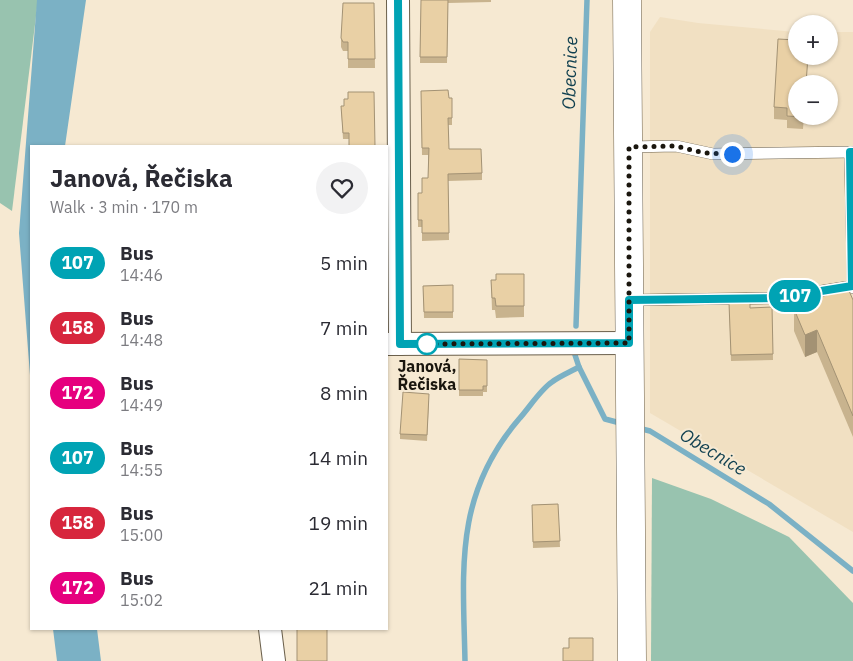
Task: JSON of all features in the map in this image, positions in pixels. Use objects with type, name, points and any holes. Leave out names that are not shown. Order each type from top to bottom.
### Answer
[{"type":"main road","points":[[627,0],[632,661]]},
{"type":"street","points":[[398,0],[393,344],[629,343]]},
{"type":"street","points":[[270,630],[274,661]]},
{"type":"lane","points":[[629,147],[676,146],[713,154],[851,152],[853,287],[778,298],[629,300]]},
{"type":"shaded area","points":[[660,17],[698,23],[788,31],[788,65],[838,65],[838,32],[853,32],[853,532],[650,413],[650,32]]},
{"type":"green space","points":[[0,0],[38,0],[12,211],[0,203]]},
{"type":"green space","points":[[652,478],[711,499],[789,537],[853,603],[853,661],[651,661]]},
{"type":"water","points":[[37,0],[86,0],[65,145],[30,145],[30,375],[19,233]]},
{"type":"water","points":[[53,630],[97,630],[101,661],[57,661]]},
{"type":"building","points":[[421,0],[448,0],[447,57],[420,57]]},
{"type":"building","points":[[343,3],[374,3],[375,59],[348,59],[348,42],[343,42],[341,38]]},
{"type":"building","points":[[778,39],[788,40],[788,65],[807,65],[807,75],[788,75],[788,116],[787,108],[774,107]]},
{"type":"building","points":[[448,90],[449,98],[452,98],[452,118],[448,118],[449,149],[481,149],[482,173],[448,174],[449,233],[422,233],[422,220],[418,220],[418,193],[422,193],[422,178],[428,178],[429,148],[422,148],[421,91]]},
{"type":"building","points":[[348,92],[374,92],[375,145],[349,145],[349,133],[343,133],[341,106],[344,106],[344,99],[348,99]]},
{"type":"building","points":[[496,274],[524,274],[524,306],[496,306],[495,298],[492,298],[491,280],[496,280]]},
{"type":"building","points":[[453,285],[453,312],[424,312],[423,286]]},
{"type":"building","points":[[847,286],[853,300],[853,416],[817,330],[805,335],[794,309]]},
{"type":"building","points":[[750,302],[750,308],[772,307],[773,354],[731,355],[729,303]]},
{"type":"building","points":[[459,359],[487,360],[487,386],[483,386],[483,390],[459,390]]},
{"type":"building","points":[[403,392],[429,394],[427,435],[400,434]]},
{"type":"building","points":[[558,504],[560,541],[533,542],[532,505]]},
{"type":"building","points":[[297,630],[327,630],[327,661],[297,661]]},
{"type":"building","points":[[569,638],[593,638],[593,661],[563,661],[563,648],[569,648]]},
{"type":"waterway","name":"Obecnice","points":[[576,326],[587,0]]},
{"type":"waterway","name":"Obecnice","points":[[575,355],[605,419],[624,424]]},
{"type":"waterway","points":[[465,661],[464,564],[473,504],[483,476],[498,447],[539,394],[555,380],[579,367]]},
{"type":"waterway","name":"Obecnice","points":[[638,428],[650,431],[769,504],[853,571]]},
{"type":"bus line","name":"107","points":[[398,0],[400,344],[629,343],[629,300],[778,298],[852,286],[850,152],[853,152]]},
{"type":"place","name":"Janová, Řečiska","points":[[427,344]]},
{"type":"route","points":[[427,344],[629,343],[629,147],[676,146],[704,153],[732,154]]}]
